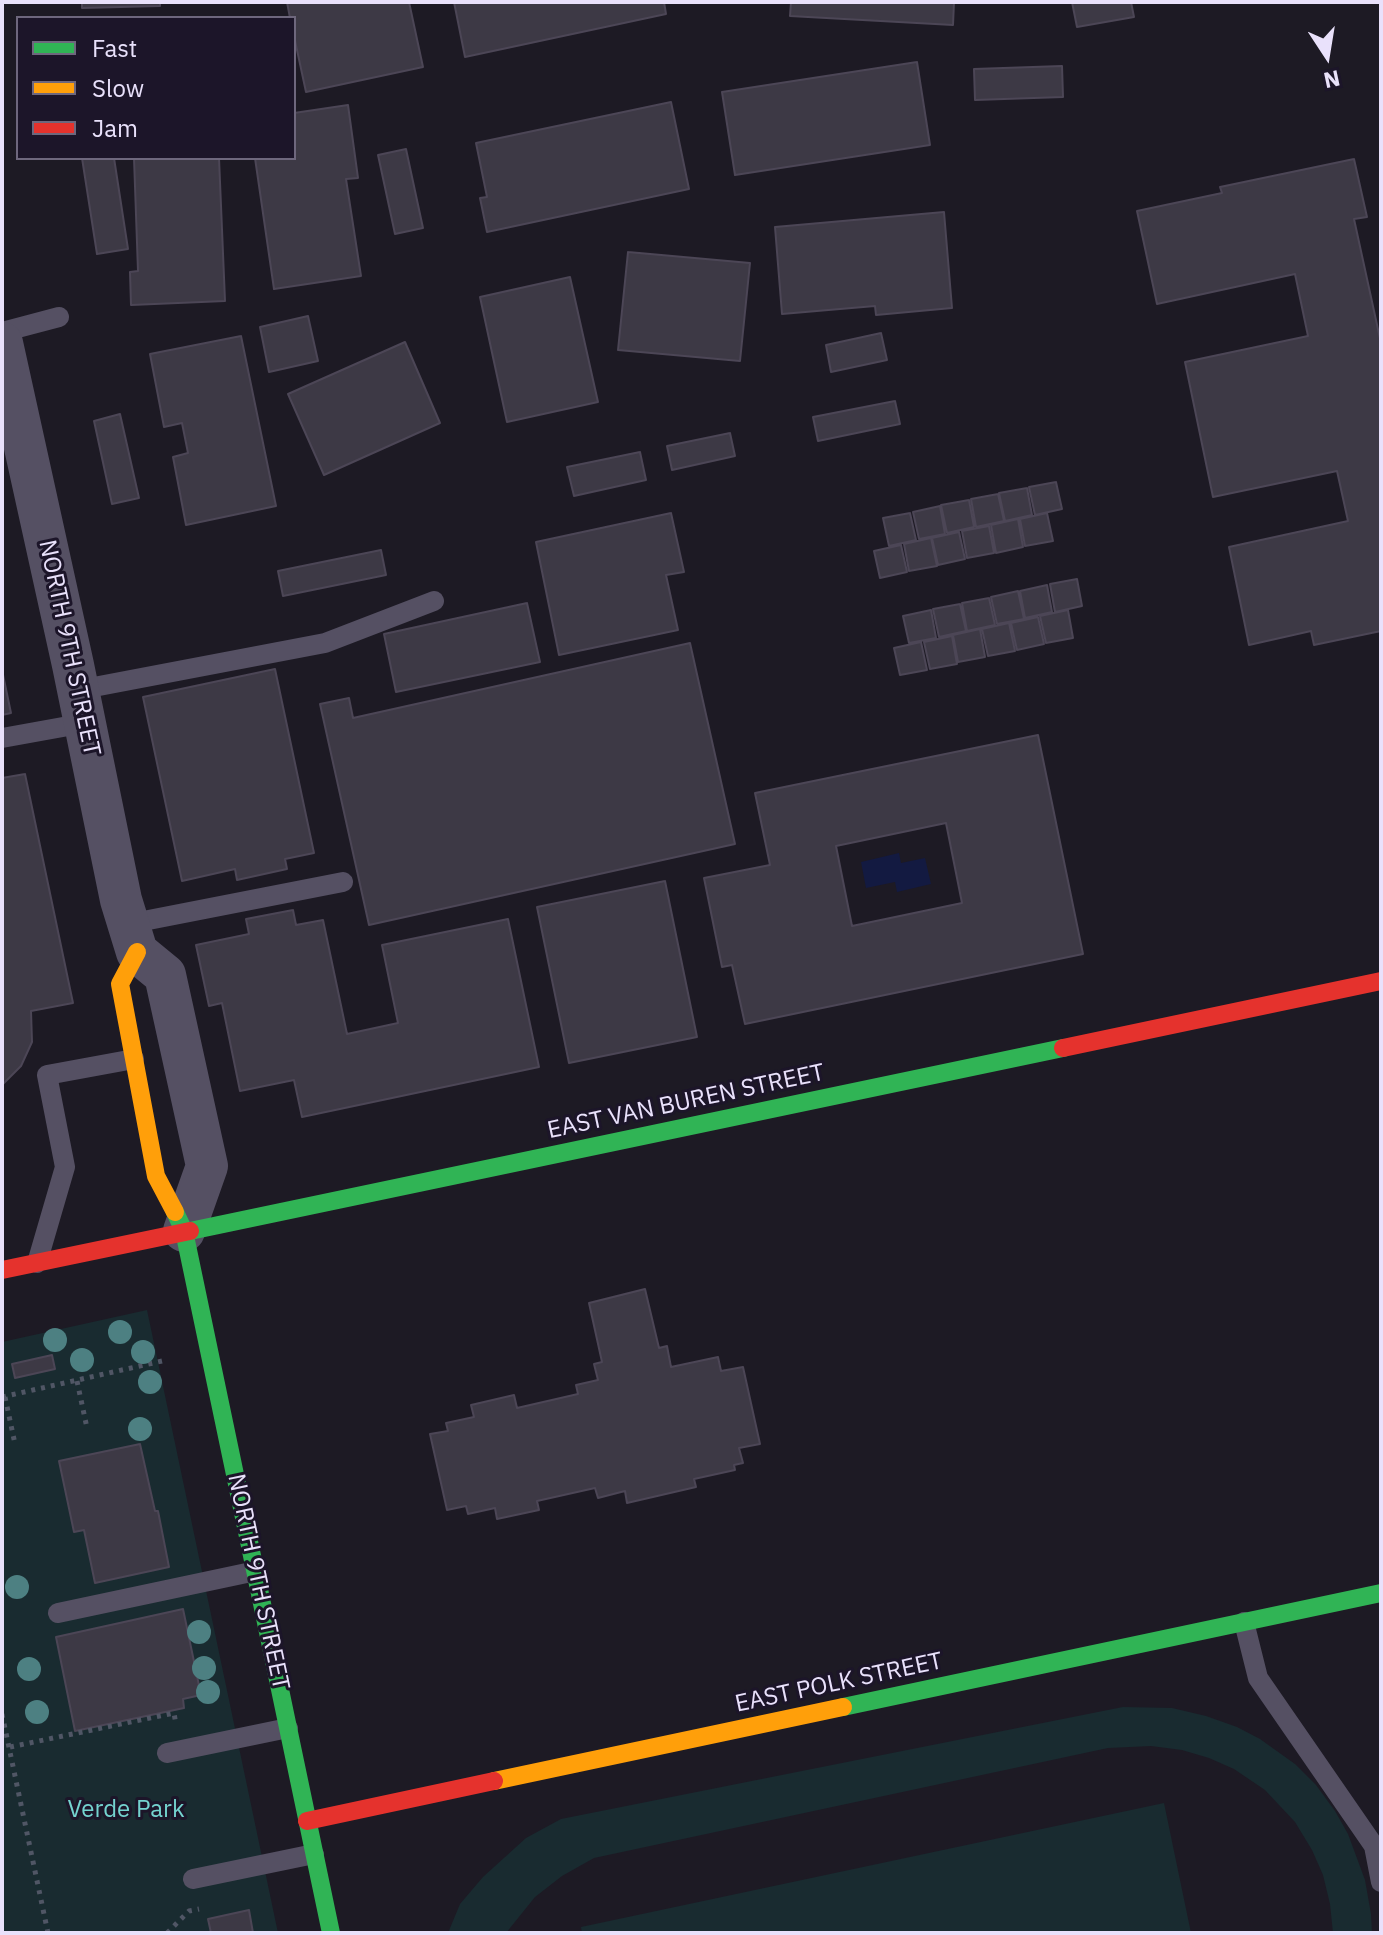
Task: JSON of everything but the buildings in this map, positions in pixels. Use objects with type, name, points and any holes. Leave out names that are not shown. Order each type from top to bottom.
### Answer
[{"type":"street","name":"NORTH 9TH STREET","points":[[2,343],[121,900],[133,938],[120,984],[156,1176],[184,1231],[331,1933]]},
{"type":"street","points":[[133,938],[165,975],[207,1166],[184,1231]]},
{"type":"street","name":"EAST VAN BUREN STREET","points":[[2,1270],[1381,981]]},
{"type":"street","name":"EAST POLK STREET","points":[[307,1821],[1381,1593]]},
{"type":"lane","points":[[2,332],[59,317]]},
{"type":"lane","points":[[2,738],[82,706],[325,643],[434,601]]},
{"type":"lane","points":[[133,938],[343,882]]},
{"type":"lane","points":[[37,1263],[65,1167],[47,1075],[134,1059]]},
{"type":"lane","points":[[58,1613],[256,1571]]},
{"type":"lane","points":[[1244,1622],[1258,1678],[1374,1846],[1381,1882]]},
{"type":"lane","points":[[174,1751],[288,1728]]},
{"type":"lane","points":[[193,1879],[314,1854]]},
{"type":"path","points":[[15,1444],[3,1397],[162,1361]]},
{"type":"path","points":[[77,1381],[87,1428]]},
{"type":"path","points":[[10,1747],[174,1713],[174,1751]]},
{"type":"path","points":[[2,1714],[48,1933]]},
{"type":"path","points":[[167,1933],[189,1911],[204,1908]]},
{"type":"green space","name":"Verde Park","points":[[147,1310],[278,1933],[2,1933],[2,1342]]},
{"type":"green space","points":[[1123,1707],[1172,1708],[1206,1716],[1260,1739],[1295,1764],[1316,1785],[1348,1834],[1365,1880],[1372,1933],[1333,1933],[1323,1875],[1312,1850],[1295,1822],[1265,1790],[1234,1769],[1209,1758],[1151,1746],[1108,1748],[594,1858],[562,1876],[535,1897],[506,1933],[448,1933],[460,1904],[483,1877],[526,1838],[561,1819]]},
{"type":"green space","points":[[1164,1803],[1191,1933],[582,1933],[581,1927]]},
{"type":"water","points":[[899,853],[901,863],[925,858],[931,884],[897,892],[895,882],[866,888],[861,862]]},
{"type":"traffic: fast","points":[[190,1231],[1063,1048]]},
{"type":"traffic: fast","points":[[175,1212],[184,1231],[331,1933]]},
{"type":"traffic: fast","points":[[843,1707],[1381,1593]]},
{"type":"traffic: slow","points":[[137,952],[120,984],[156,1176],[175,1212]]},
{"type":"traffic: slow","points":[[494,1781],[843,1707]]},
{"type":"traffic: jam","points":[[1063,1048],[1381,981]]},
{"type":"traffic: jam","points":[[2,1270],[190,1231]]},
{"type":"traffic: jam","points":[[307,1821],[494,1781]]}]
